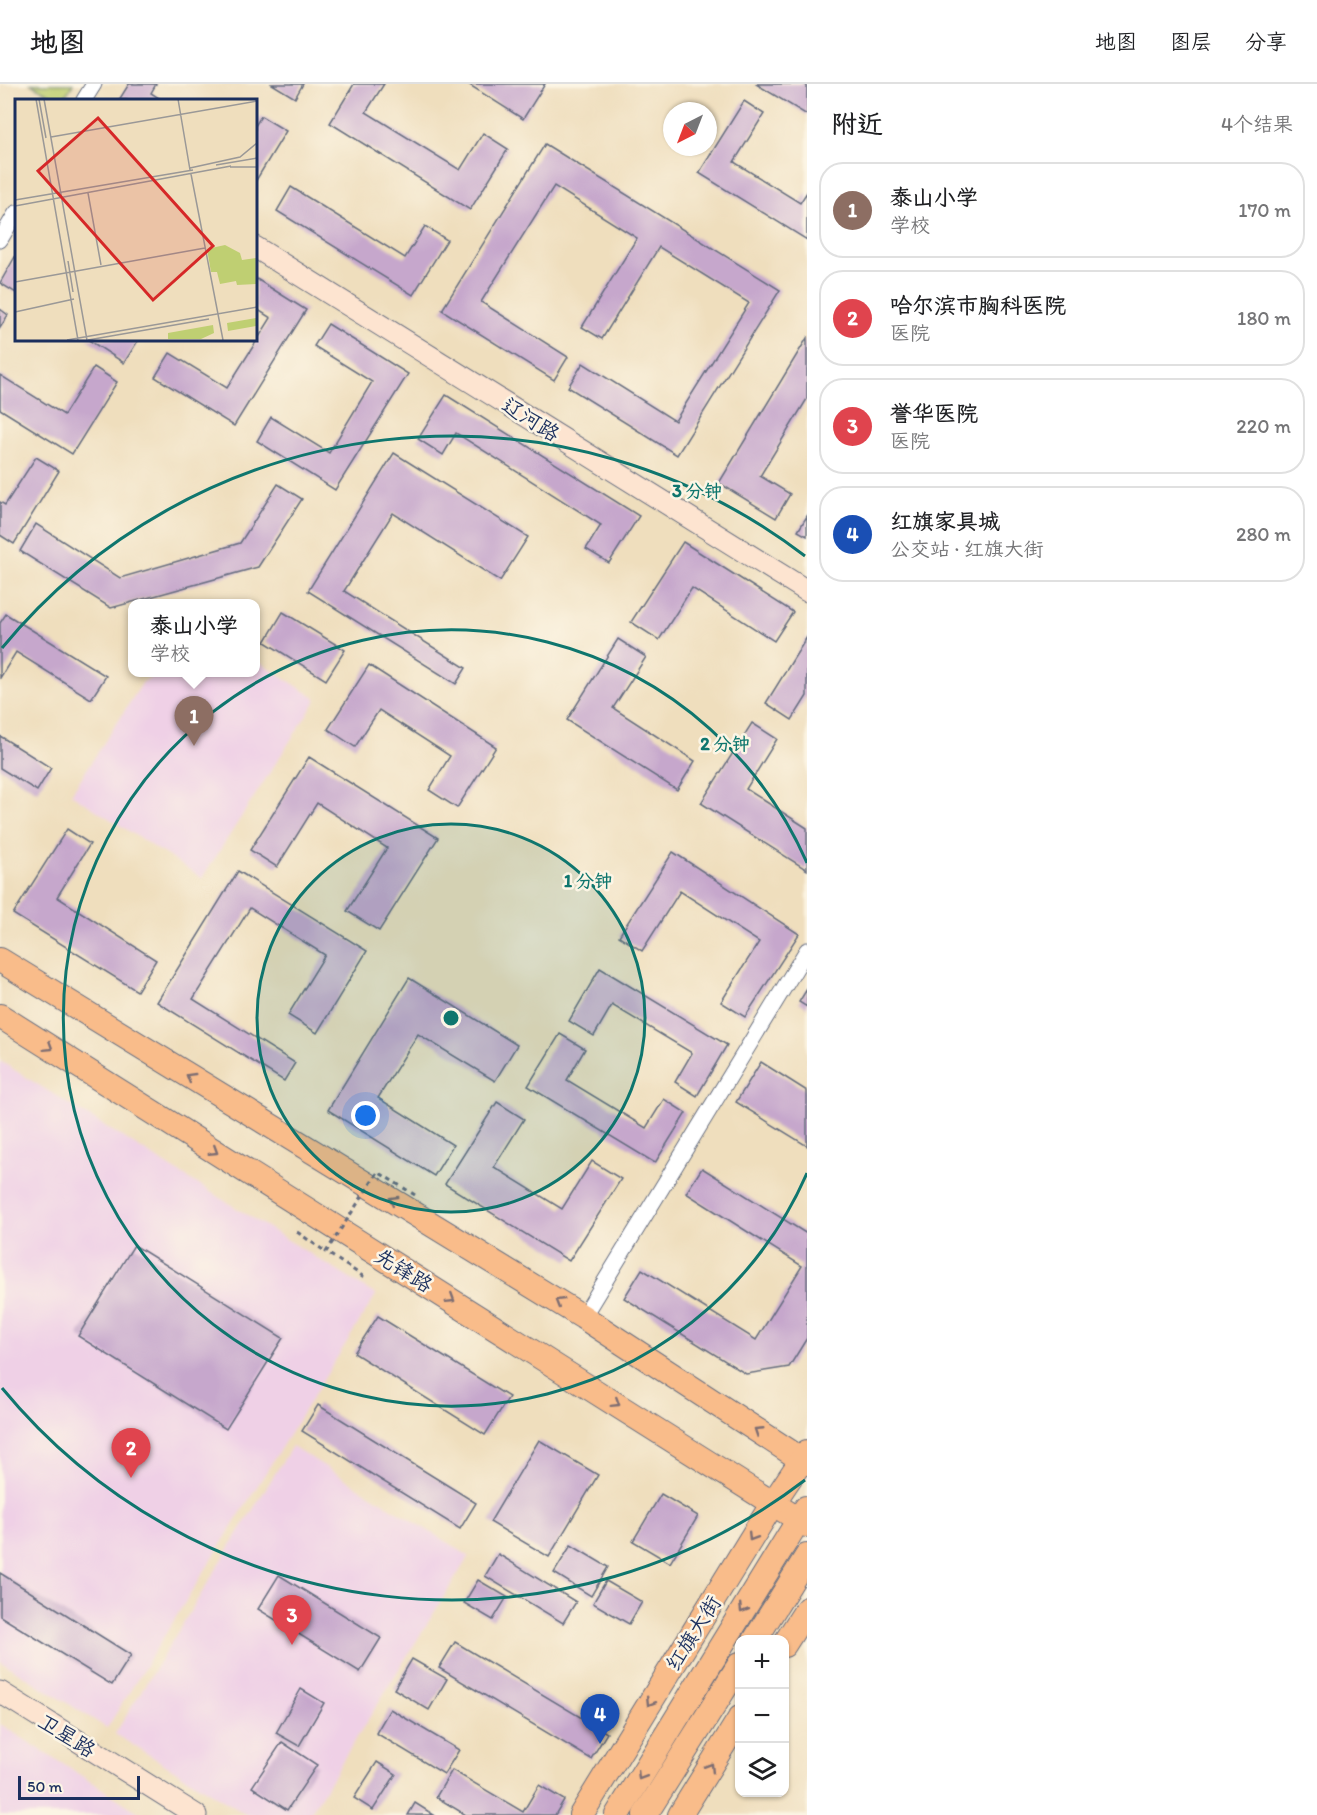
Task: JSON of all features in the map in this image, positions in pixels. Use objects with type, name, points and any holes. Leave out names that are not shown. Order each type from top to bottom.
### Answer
[{"type":"main road","name":"辽河路","points":[[256,235],[807,576]]},
{"type":"main road","name":"辽河路","points":[[256,248],[807,591]]},
{"type":"main road","points":[[0,960],[583,1317],[805,1458]]},
{"type":"main road","name":"先锋路","points":[[0,1016],[773,1503],[804,1517]]},
{"type":"main road","name":"红旗大街","points":[[580,1815],[773,1503],[805,1458]]},
{"type":"main road","name":"红旗大街","points":[[617,1815],[804,1517]]},
{"type":"main road","points":[[758,1635],[807,1556]]},
{"type":"main road","points":[[789,1637],[807,1609]]},
{"type":"main road","points":[[645,1815],[735,1672]]},
{"type":"main road","name":"卫星路","points":[[0,1692],[196,1815]]},
{"type":"main road","points":[[680,1815],[735,1726]]},
{"type":"street","points":[[85,99],[94,84]]},
{"type":"street","points":[[0,240],[15,215]]},
{"type":"street","points":[[583,1317],[807,950]]},
{"type":"path","points":[[326,1252],[378,1172],[415,1195]]},
{"type":"path","points":[[297,1232],[364,1277]]},
{"type":"shaded area","points":[[260,663],[317,699],[202,878],[71,794],[143,682],[153,677],[260,677]]},
{"type":"shaded area","points":[[0,1061],[376,1295],[107,1728],[0,1661]]},
{"type":"shaded area","points":[[292,1446],[469,1556],[309,1815],[247,1815],[115,1734]]},
{"type":"shaded area","points":[[0,1724],[143,1815],[0,1815]]},
{"type":"green space","points":[[31,84],[73,84],[64,99],[57,99]]},
{"type":"building","points":[[129,84],[156,84],[151,93],[160,99],[120,99]]},
{"type":"building","points":[[272,84],[303,84],[295,98]]},
{"type":"building","points":[[354,84],[384,84],[366,112],[460,170],[483,133],[508,149],[470,210],[330,123]]},
{"type":"building","points":[[468,84],[545,84],[523,119]]},
{"type":"building","points":[[756,84],[804,84],[807,86],[807,115]]},
{"type":"building","points":[[744,101],[764,114],[734,162],[800,203],[807,192],[807,240],[699,173],[710,156],[717,156],[717,144]]},
{"type":"building","points":[[261,116],[286,131],[256,180],[256,124]]},
{"type":"building","points":[[545,144],[780,290],[677,455],[568,387],[583,363],[675,421],[749,303],[659,247],[602,339],[582,327],[637,238],[554,186],[481,302],[568,357],[554,380],[442,310]]},
{"type":"building","points":[[291,187],[405,258],[425,226],[447,240],[413,295],[277,211]]},
{"type":"building","points":[[15,257],[15,292],[0,283]]},
{"type":"building","points":[[256,279],[306,310],[234,426],[155,377],[170,353],[227,388],[271,318],[256,309]]},
{"type":"building","points":[[0,309],[8,315],[0,328]]},
{"type":"building","points":[[328,324],[408,374],[335,490],[257,441],[271,417],[329,453],[372,382],[314,346]]},
{"type":"building","points":[[807,338],[807,399],[760,476],[790,494],[776,518],[719,483]]},
{"type":"building","points":[[89,340],[138,340],[124,363]]},
{"type":"building","points":[[94,367],[117,382],[72,454],[0,409],[0,375],[64,415]]},
{"type":"building","points":[[446,395],[639,516],[609,563],[586,549],[601,525],[456,433],[443,455],[418,439]]},
{"type":"building","points":[[394,453],[528,537],[500,581],[393,513],[344,591],[466,668],[456,684],[308,591]]},
{"type":"building","points":[[36,457],[59,471],[14,544],[0,535],[0,502],[5,505]]},
{"type":"building","points":[[278,484],[302,499],[258,567],[143,599],[128,599],[128,603],[111,608],[20,551],[36,524],[120,578],[240,543]]},
{"type":"building","points":[[807,516],[807,536],[798,531]]},
{"type":"building","points":[[683,542],[793,612],[774,641],[692,588],[659,640],[631,622]]},
{"type":"building","points":[[283,612],[345,650],[326,680],[265,642]]},
{"type":"building","points":[[6,614],[106,676],[91,699],[16,652],[0,678],[0,623]]},
{"type":"building","points":[[807,637],[807,696],[792,720],[766,703]]},
{"type":"building","points":[[618,639],[646,657],[613,708],[695,761],[677,790],[567,720]]},
{"type":"building","points":[[369,665],[496,747],[457,808],[429,790],[450,756],[379,710],[355,747],[328,729]]},
{"type":"building","points":[[752,723],[777,739],[746,789],[807,828],[807,870],[701,803]]},
{"type":"building","points":[[0,736],[51,768],[37,791],[0,768]]},
{"type":"building","points":[[309,757],[438,838],[379,931],[347,911],[387,848],[317,803],[277,867],[250,850]]},
{"type":"building","points":[[67,829],[90,844],[57,897],[156,960],[137,991],[13,914]]},
{"type":"building","points":[[673,852],[799,934],[745,1017],[721,1002],[759,942],[680,891],[642,951],[619,936]]},
{"type":"building","points":[[238,871],[367,951],[317,1033],[288,1015],[325,955],[250,908],[193,999],[295,1063],[284,1081],[157,1002]]},
{"type":"building","points":[[600,968],[727,1045],[697,1096],[675,1082],[692,1053],[612,1005],[594,1036],[569,1021]]},
{"type":"building","points":[[409,978],[517,1045],[495,1081],[418,1034],[378,1098],[453,1145],[434,1176],[328,1110]]},
{"type":"building","points":[[807,989],[807,1007],[799,1002]]},
{"type":"building","points":[[560,1034],[585,1049],[567,1080],[646,1128],[664,1099],[686,1113],[655,1163],[528,1086]]},
{"type":"building","points":[[761,1062],[807,1091],[807,1146],[736,1102]]},
{"type":"building","points":[[497,1102],[524,1119],[494,1167],[562,1209],[592,1161],[621,1179],[569,1261],[445,1184]]},
{"type":"building","points":[[702,1168],[807,1234],[807,1338],[789,1367],[746,1374],[624,1298],[642,1269],[756,1340],[802,1266],[686,1193]]},
{"type":"building","points":[[134,1245],[283,1338],[226,1429],[78,1336]]},
{"type":"building","points":[[378,1316],[509,1397],[485,1435],[354,1353]]},
{"type":"building","points":[[318,1405],[476,1503],[460,1529],[302,1431]]},
{"type":"building","points":[[539,1440],[598,1475],[549,1557],[490,1522]]},
{"type":"building","points":[[661,1494],[698,1516],[670,1563],[633,1541]]},
{"type":"building","points":[[571,1545],[608,1567],[591,1596],[554,1573]]},
{"type":"building","points":[[498,1554],[576,1602],[563,1623],[485,1576]]},
{"type":"building","points":[[0,1573],[131,1655],[112,1685],[0,1616]]},
{"type":"building","points":[[279,1575],[381,1638],[360,1672],[258,1609]]},
{"type":"building","points":[[478,1580],[507,1597],[493,1620],[464,1603]]},
{"type":"building","points":[[606,1581],[642,1602],[629,1624],[593,1603]]},
{"type":"building","points":[[455,1642],[607,1733],[591,1759],[439,1668]]},
{"type":"building","points":[[412,1659],[447,1679],[429,1710],[394,1689]]},
{"type":"building","points":[[301,1689],[324,1703],[299,1746],[276,1733]]},
{"type":"building","points":[[390,1709],[459,1750],[444,1774],[376,1733]]},
{"type":"building","points":[[282,1742],[317,1765],[287,1810],[252,1787]]},
{"type":"building","points":[[377,1762],[396,1774],[373,1810],[354,1798]]},
{"type":"building","points":[[452,1770],[523,1812],[539,1785],[564,1800],[555,1815],[466,1815],[436,1797]]},
{"type":"building","points":[[415,1803],[434,1815],[408,1815]]},
{"type":"place","name":"泰山小学","points":[[194,746]]},
{"type":"place","name":"哈尔滨市胸科医院","points":[[131,1478]]},
{"type":"place","name":"誉华医院","points":[[292,1645]]},
{"type":"place","name":"红旗家具城","points":[[600,1744]]}]
